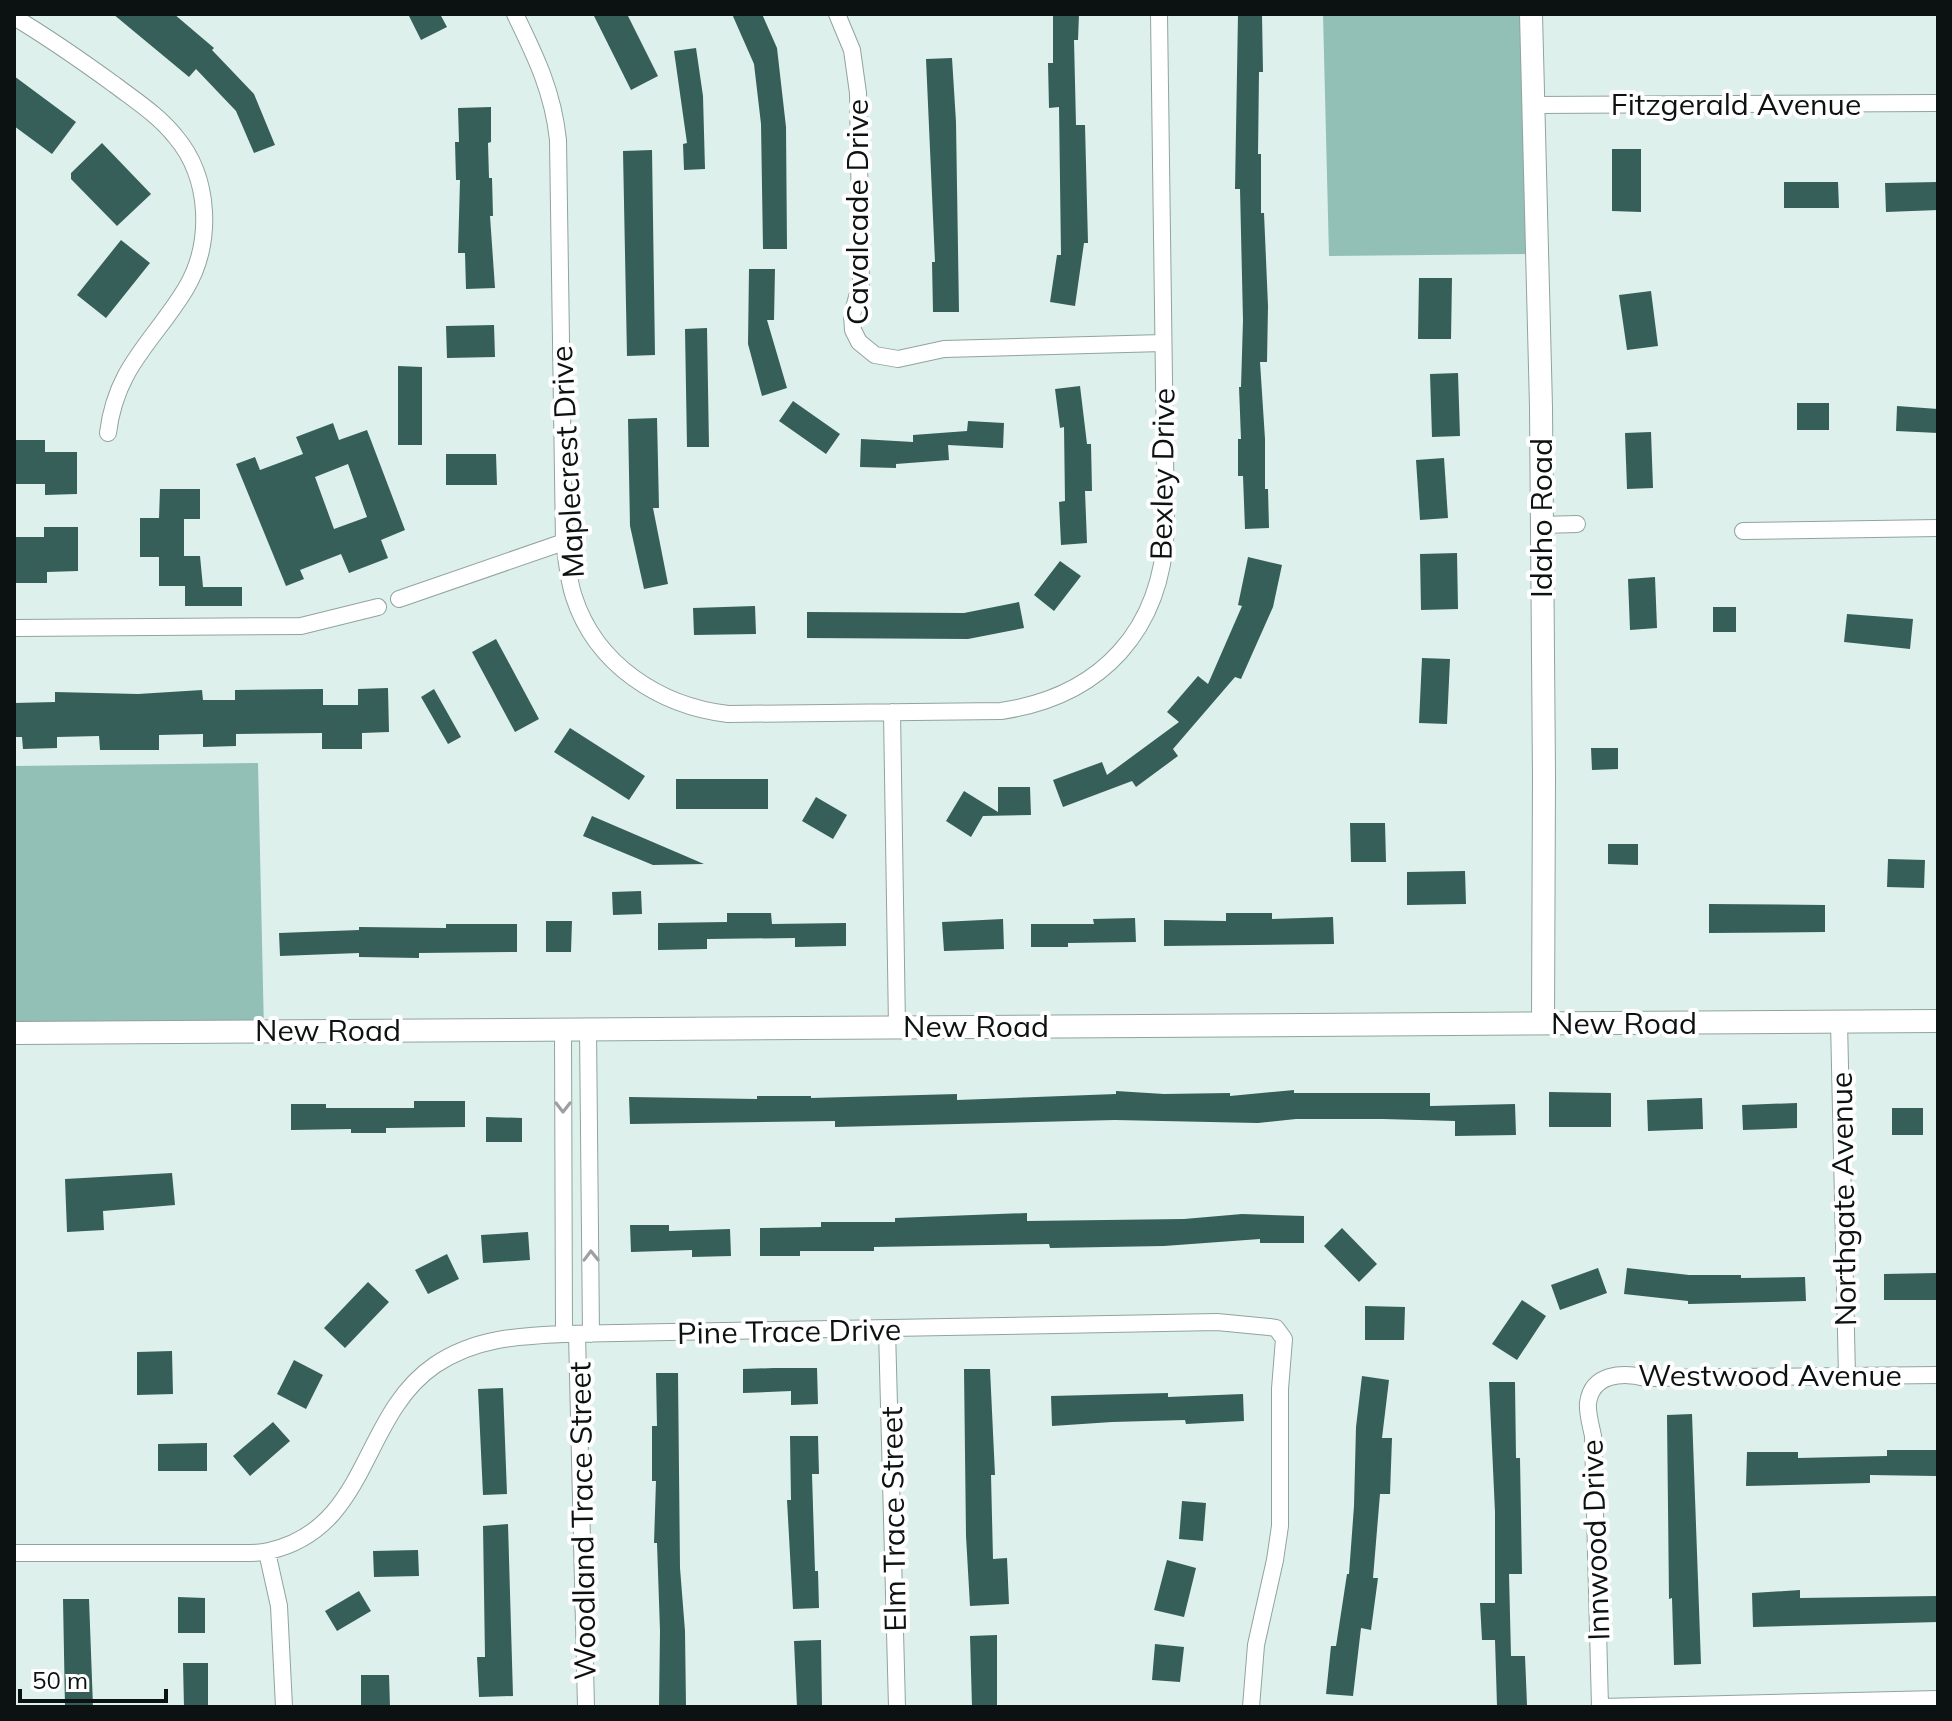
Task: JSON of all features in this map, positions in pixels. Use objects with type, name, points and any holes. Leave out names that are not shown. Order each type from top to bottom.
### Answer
[{"type":"street","name":"Maplecrest Drive","points":[[515,14],[540,64],[555,112],[558,140],[564,542],[573,594],[589,629],[619,667],[659,695],[694,709],[728,714],[892,712]]},
{"type":"street","name":"Cavalcade Drive","points":[[837,14],[852,50],[858,93],[861,283],[852,315],[853,330],[859,342],[869,352],[887,359],[944,349],[1163,343]]},
{"type":"street","name":"Bexley Drive","points":[[892,712],[1001,711],[1044,702],[1072,690],[1095,676],[1118,655],[1133,636],[1155,596],[1165,552],[1159,14]]},
{"type":"street","name":"Idaho Road","points":[[1531,14],[1541,407],[1545,824],[1543,1023]]},
{"type":"street","points":[[14,17],[79,59],[158,117],[188,155],[202,195],[202,246],[193,273],[180,298],[130,364],[111,412],[108,433]]},
{"type":"street","name":"Fitzgerald Avenue","points":[[1533,105],[1938,103]]},
{"type":"street","points":[[1541,525],[1577,524]]},
{"type":"street","points":[[1743,531],[1938,528]]},
{"type":"street","points":[[399,599],[564,542]]},
{"type":"street","points":[[14,628],[301,626],[378,607]]},
{"type":"street","points":[[892,712],[897,1027]]},
{"type":"street","name":"New Road","points":[[14,1033],[1938,1021]]},
{"type":"street","name":"Northgate Avenue","points":[[1839,1022],[1847,1376]]},
{"type":"street","name":"Woodland Trace Street","points":[[563,1029],[578,1334],[586,1707]]},
{"type":"street","name":"Woodland Trace Street","points":[[578,1334],[588,1029]]},
{"type":"street","name":"Pine Trace Drive","points":[[14,1553],[267,1552],[305,1535],[338,1507],[358,1480],[393,1406],[414,1383],[435,1365],[463,1350],[496,1339],[578,1334],[1217,1322],[1269,1327],[1281,1333],[1284,1339],[1280,1389],[1280,1526],[1256,1645],[1251,1707]]},
{"type":"street","name":"Elm Trace Street","points":[[887,1330],[897,1707]]},
{"type":"street","name":"Westwood Avenue","points":[[1604,1379],[1629,1373],[1646,1378],[1938,1375]]},
{"type":"street","name":"Innwood Drive","points":[[1600,1707],[1593,1436],[1587,1405],[1591,1394],[1604,1379]]},
{"type":"street","points":[[267,1552],[279,1606],[284,1707]]},
{"type":"street","points":[[1600,1707],[1938,1699]]},
{"type":"green space","points":[[1323,14],[1531,14],[1537,254],[1329,256]]},
{"type":"green space","points":[[258,763],[264,1031],[14,1033],[14,766]]},
{"type":"building","points":[[113,14],[174,14],[214,48],[212,50],[254,94],[275,145],[254,153],[236,111],[196,69],[189,77]]},
{"type":"building","points":[[408,14],[440,14],[447,27],[421,40]]},
{"type":"building","points":[[593,14],[627,14],[658,76],[631,90]]},
{"type":"building","points":[[732,14],[762,14],[777,48],[786,127],[787,249],[763,249],[761,124],[754,64]]},
{"type":"building","points":[[1053,14],[1079,14],[1078,40],[1074,40],[1076,125],[1085,125],[1088,243],[1084,243],[1075,306],[1050,302],[1057,255],[1061,255],[1059,107],[1049,108],[1048,63],[1053,63]]},
{"type":"building","points":[[1238,14],[1262,14],[1263,72],[1259,72],[1258,154],[1261,154],[1261,213],[1264,213],[1268,306],[1267,362],[1260,362],[1269,528],[1245,529],[1243,476],[1238,476],[1243,320],[1240,189],[1235,189]]},
{"type":"building","points":[[696,48],[703,96],[705,169],[684,170],[683,144],[687,143],[674,51]]},
{"type":"building","points":[[952,58],[959,312],[933,312],[932,262],[935,262],[926,59]]},
{"type":"building","points":[[14,76],[76,122],[52,154],[14,126]]},
{"type":"building","points":[[491,107],[491,142],[488,143],[495,288],[466,289],[465,253],[458,253],[460,180],[456,180],[455,142],[459,142],[458,108]]},
{"type":"building","points":[[102,143],[151,194],[117,226],[71,179],[71,173]]},
{"type":"building","points":[[1612,149],[1641,149],[1641,212],[1612,211]]},
{"type":"building","points":[[652,150],[655,355],[627,356],[623,151]]},
{"type":"building","points":[[1784,182],[1838,182],[1839,208],[1784,208]]},
{"type":"building","points":[[1938,182],[1938,210],[1886,212],[1885,183]]},
{"type":"building","points":[[121,240],[150,263],[106,318],[77,295]]},
{"type":"building","points":[[749,269],[775,269],[774,320],[767,320],[787,388],[762,396],[748,344]]},
{"type":"building","points":[[1419,278],[1452,278],[1451,339],[1418,339]]},
{"type":"building","points":[[1651,291],[1658,346],[1627,350],[1619,295]]},
{"type":"building","points":[[494,325],[495,357],[447,358],[446,326]]},
{"type":"building","points":[[707,328],[709,447],[687,447],[685,329]]},
{"type":"building","points":[[398,366],[422,367],[422,445],[398,445]]},
{"type":"building","points":[[1458,373],[1460,436],[1432,437],[1430,374]]},
{"type":"building","points":[[1080,386],[1087,444],[1091,444],[1092,491],[1085,491],[1087,543],[1061,545],[1059,502],[1065,501],[1064,427],[1060,428],[1055,389]]},
{"type":"building","points":[[793,401],[840,434],[826,454],[779,421]]},
{"type":"building","points":[[1797,403],[1829,403],[1829,430],[1797,430]]},
{"type":"building","points":[[1897,406],[1938,409],[1938,433],[1896,431]]},
{"type":"building","points":[[657,418],[659,508],[653,508],[668,584],[644,589],[630,526],[628,419]]},
{"type":"building","points":[[968,421],[1004,423],[1003,448],[948,445],[949,460],[896,464],[896,468],[860,467],[861,439],[913,442],[913,435],[967,431]]},
{"type":"building","points":[[333,423],[339,440],[367,430],[405,530],[381,540],[388,558],[349,573],[341,554],[300,570],[304,579],[286,586],[236,464],[255,457],[260,470],[303,454],[296,437]],"holes":[[[348,464],[367,517],[334,529],[315,477]]]},
{"type":"building","points":[[1651,432],[1653,488],[1627,489],[1625,433]]},
{"type":"building","points":[[14,440],[45,440],[45,452],[77,452],[77,494],[45,495],[45,484],[14,484]]},
{"type":"building","points":[[446,454],[496,454],[497,485],[446,485]]},
{"type":"building","points":[[1444,458],[1448,518],[1420,520],[1416,460]]},
{"type":"building","points":[[160,489],[200,489],[200,519],[184,519],[184,556],[200,556],[203,587],[242,587],[242,606],[185,606],[185,586],[159,586],[159,557],[140,557],[140,518],[159,518]]},
{"type":"building","points":[[44,527],[78,527],[78,571],[47,572],[47,583],[14,583],[14,537],[44,537]]},
{"type":"building","points":[[1457,553],[1458,609],[1421,610],[1420,554]]},
{"type":"building","points":[[1248,557],[1282,565],[1273,607],[1241,679],[1235,677],[1173,749],[1178,756],[1136,787],[1132,781],[1063,807],[1053,780],[1102,762],[1107,775],[1179,722],[1167,712],[1198,676],[1208,684],[1242,606],[1238,605]]},
{"type":"building","points":[[1060,561],[1081,576],[1054,611],[1034,595]]},
{"type":"building","points":[[1655,577],[1657,628],[1630,630],[1628,579]]},
{"type":"building","points":[[1019,602],[1024,628],[968,639],[807,638],[807,612],[964,613]]},
{"type":"building","points":[[755,606],[756,634],[694,635],[693,608]]},
{"type":"building","points":[[1713,607],[1736,607],[1736,632],[1713,632]]},
{"type":"building","points":[[1847,614],[1913,619],[1910,649],[1844,642]]},
{"type":"building","points":[[496,639],[539,719],[515,732],[472,652]]},
{"type":"building","points":[[1422,658],[1450,659],[1447,724],[1419,723]]},
{"type":"building","points":[[388,688],[389,732],[362,733],[362,749],[322,749],[322,733],[236,734],[236,746],[203,747],[203,734],[159,735],[159,750],[100,750],[99,736],[57,737],[57,748],[23,749],[22,737],[14,737],[14,703],[55,702],[55,692],[138,694],[202,690],[203,700],[235,700],[235,690],[323,689],[323,705],[358,705],[358,689]]},
{"type":"building","points":[[434,689],[461,737],[448,744],[421,697]]},
{"type":"building","points":[[570,728],[645,776],[629,800],[554,752]]},
{"type":"building","points":[[1591,748],[1618,748],[1618,769],[1592,770]]},
{"type":"building","points":[[676,779],[768,779],[768,809],[676,809]]},
{"type":"building","points":[[998,787],[1030,787],[1031,815],[983,816],[971,837],[946,821],[964,791],[998,812]]},
{"type":"building","points":[[816,797],[847,815],[833,839],[802,821]]},
{"type":"building","points":[[592,816],[704,864],[653,865],[583,836]]},
{"type":"building","points":[[1350,823],[1385,823],[1386,862],[1351,862]]},
{"type":"building","points":[[1608,844],[1638,844],[1638,865],[1608,864]]},
{"type":"building","points":[[1888,859],[1925,860],[1924,888],[1887,887]]},
{"type":"building","points":[[1465,871],[1466,904],[1407,905],[1407,872]]},
{"type":"building","points":[[641,891],[642,914],[613,915],[612,892]]},
{"type":"building","points":[[1709,904],[1825,905],[1825,932],[1709,933]]},
{"type":"building","points":[[727,913],[771,913],[772,924],[846,923],[846,946],[795,947],[795,938],[707,939],[707,949],[658,950],[658,923],[727,922]]},
{"type":"building","points":[[1226,913],[1272,913],[1272,919],[1333,917],[1334,944],[1164,946],[1164,920],[1226,921]]},
{"type":"building","points":[[1135,918],[1136,942],[1031,947],[1031,924],[1094,924],[1093,919]]},
{"type":"building","points":[[1003,919],[1004,949],[944,951],[942,922]]},
{"type":"building","points":[[546,921],[572,921],[571,952],[546,952]]},
{"type":"building","points":[[446,924],[517,924],[517,952],[419,953],[419,958],[359,957],[359,953],[280,956],[279,933],[359,930],[359,927],[446,928]]},
{"type":"building","points":[[1294,1090],[1294,1093],[1430,1093],[1430,1106],[1515,1104],[1516,1135],[1455,1136],[1455,1121],[1383,1119],[1296,1119],[1258,1123],[1115,1120],[835,1127],[835,1121],[630,1124],[629,1097],[757,1099],[757,1096],[811,1098],[957,1094],[957,1100],[1116,1094],[1116,1091],[1230,1093],[1230,1096]]},
{"type":"building","points":[[1549,1092],[1611,1093],[1611,1127],[1549,1127]]},
{"type":"building","points":[[1702,1098],[1703,1129],[1648,1131],[1647,1100]]},
{"type":"building","points":[[414,1101],[465,1101],[465,1127],[386,1128],[386,1133],[351,1133],[351,1129],[291,1130],[291,1104],[326,1104],[326,1108],[414,1108]]},
{"type":"building","points":[[1797,1103],[1797,1128],[1743,1130],[1742,1105]]},
{"type":"building","points":[[1892,1108],[1923,1108],[1923,1135],[1892,1135]]},
{"type":"building","points":[[486,1117],[522,1118],[522,1142],[486,1142]]},
{"type":"building","points":[[172,1173],[175,1205],[103,1211],[104,1230],[67,1232],[65,1179]]},
{"type":"building","points":[[1027,1213],[1027,1221],[1184,1219],[1242,1214],[1304,1216],[1304,1243],[1260,1243],[1260,1239],[1164,1246],[874,1247],[874,1251],[800,1251],[800,1256],[760,1256],[760,1228],[821,1227],[821,1222],[895,1222],[895,1218]]},
{"type":"building","points":[[630,1225],[669,1225],[669,1231],[730,1229],[731,1256],[692,1257],[692,1250],[631,1252]]},
{"type":"building","points":[[1342,1228],[1377,1264],[1359,1282],[1324,1246]]},
{"type":"building","points":[[528,1232],[530,1260],[483,1263],[481,1235]]},
{"type":"building","points":[[447,1254],[459,1279],[428,1294],[415,1270]]},
{"type":"building","points":[[1598,1268],[1607,1293],[1560,1310],[1551,1285]]},
{"type":"building","points":[[1627,1268],[1689,1275],[1741,1275],[1741,1278],[1805,1277],[1806,1301],[1688,1304],[1688,1301],[1624,1294]]},
{"type":"building","points":[[1937,1273],[1937,1300],[1884,1300],[1884,1274]]},
{"type":"building","points":[[368,1282],[389,1302],[345,1348],[324,1328]]},
{"type":"building","points":[[1522,1300],[1546,1316],[1517,1360],[1492,1344]]},
{"type":"building","points":[[1365,1306],[1405,1307],[1404,1340],[1365,1340]]},
{"type":"building","points":[[172,1351],[173,1394],[137,1395],[137,1352]]},
{"type":"building","points":[[294,1360],[323,1375],[306,1409],[277,1394]]},
{"type":"building","points":[[817,1368],[818,1404],[791,1405],[791,1391],[743,1393],[743,1369]]},
{"type":"building","points":[[964,1369],[990,1369],[995,1475],[991,1475],[993,1559],[1007,1558],[1009,1604],[970,1606]]},
{"type":"building","points":[[656,1373],[678,1373],[680,1568],[686,1707],[659,1707],[660,1631],[657,1543],[654,1543],[656,1481],[652,1481],[652,1426],[657,1426]]},
{"type":"building","points":[[1362,1376],[1389,1380],[1382,1438],[1392,1438],[1390,1494],[1380,1494],[1373,1578],[1378,1578],[1371,1630],[1361,1628],[1353,1696],[1326,1694],[1331,1646],[1336,1646],[1349,1574],[1356,1427]]},
{"type":"building","points":[[1489,1382],[1515,1382],[1522,1574],[1509,1574],[1511,1656],[1525,1656],[1527,1705],[1497,1706],[1495,1640],[1482,1640],[1480,1603],[1495,1603],[1495,1512]]},
{"type":"building","points":[[503,1388],[507,1494],[483,1495],[478,1389]]},
{"type":"building","points":[[1168,1393],[1168,1397],[1243,1394],[1244,1421],[1186,1424],[1185,1420],[1052,1426],[1051,1396]]},
{"type":"building","points":[[1692,1414],[1701,1664],[1674,1665],[1672,1598],[1669,1599],[1667,1415]]},
{"type":"building","points":[[273,1422],[290,1441],[250,1476],[233,1456]]},
{"type":"building","points":[[790,1436],[818,1436],[819,1474],[812,1474],[819,1608],[793,1609],[787,1500],[791,1500]]},
{"type":"building","points":[[207,1443],[207,1471],[158,1471],[158,1444]]},
{"type":"building","points":[[1887,1450],[1936,1450],[1936,1476],[1870,1475],[1870,1483],[1746,1486],[1747,1452],[1798,1452],[1798,1458],[1887,1456]]},
{"type":"building","points":[[1182,1501],[1206,1503],[1203,1541],[1179,1539]]},
{"type":"building","points":[[508,1524],[513,1696],[479,1697],[477,1657],[485,1657],[483,1526]]},
{"type":"building","points":[[418,1550],[419,1576],[374,1577],[373,1551]]},
{"type":"building","points":[[1167,1560],[1196,1568],[1184,1617],[1154,1610]]},
{"type":"building","points":[[1800,1590],[1800,1598],[1938,1596],[1938,1622],[1753,1627],[1752,1593]]},
{"type":"building","points":[[359,1591],[371,1611],[337,1631],[325,1611]]},
{"type":"building","points":[[178,1597],[205,1598],[205,1633],[178,1633]]},
{"type":"building","points":[[63,1599],[89,1599],[93,1707],[65,1707]]},
{"type":"building","points":[[997,1635],[997,1707],[972,1707],[970,1636]]},
{"type":"building","points":[[821,1640],[822,1707],[797,1707],[794,1641]]},
{"type":"building","points":[[1155,1644],[1184,1647],[1180,1682],[1152,1680]]},
{"type":"building","points":[[183,1663],[208,1663],[208,1707],[184,1707]]},
{"type":"building","points":[[361,1675],[389,1675],[390,1707],[361,1707]]}]
